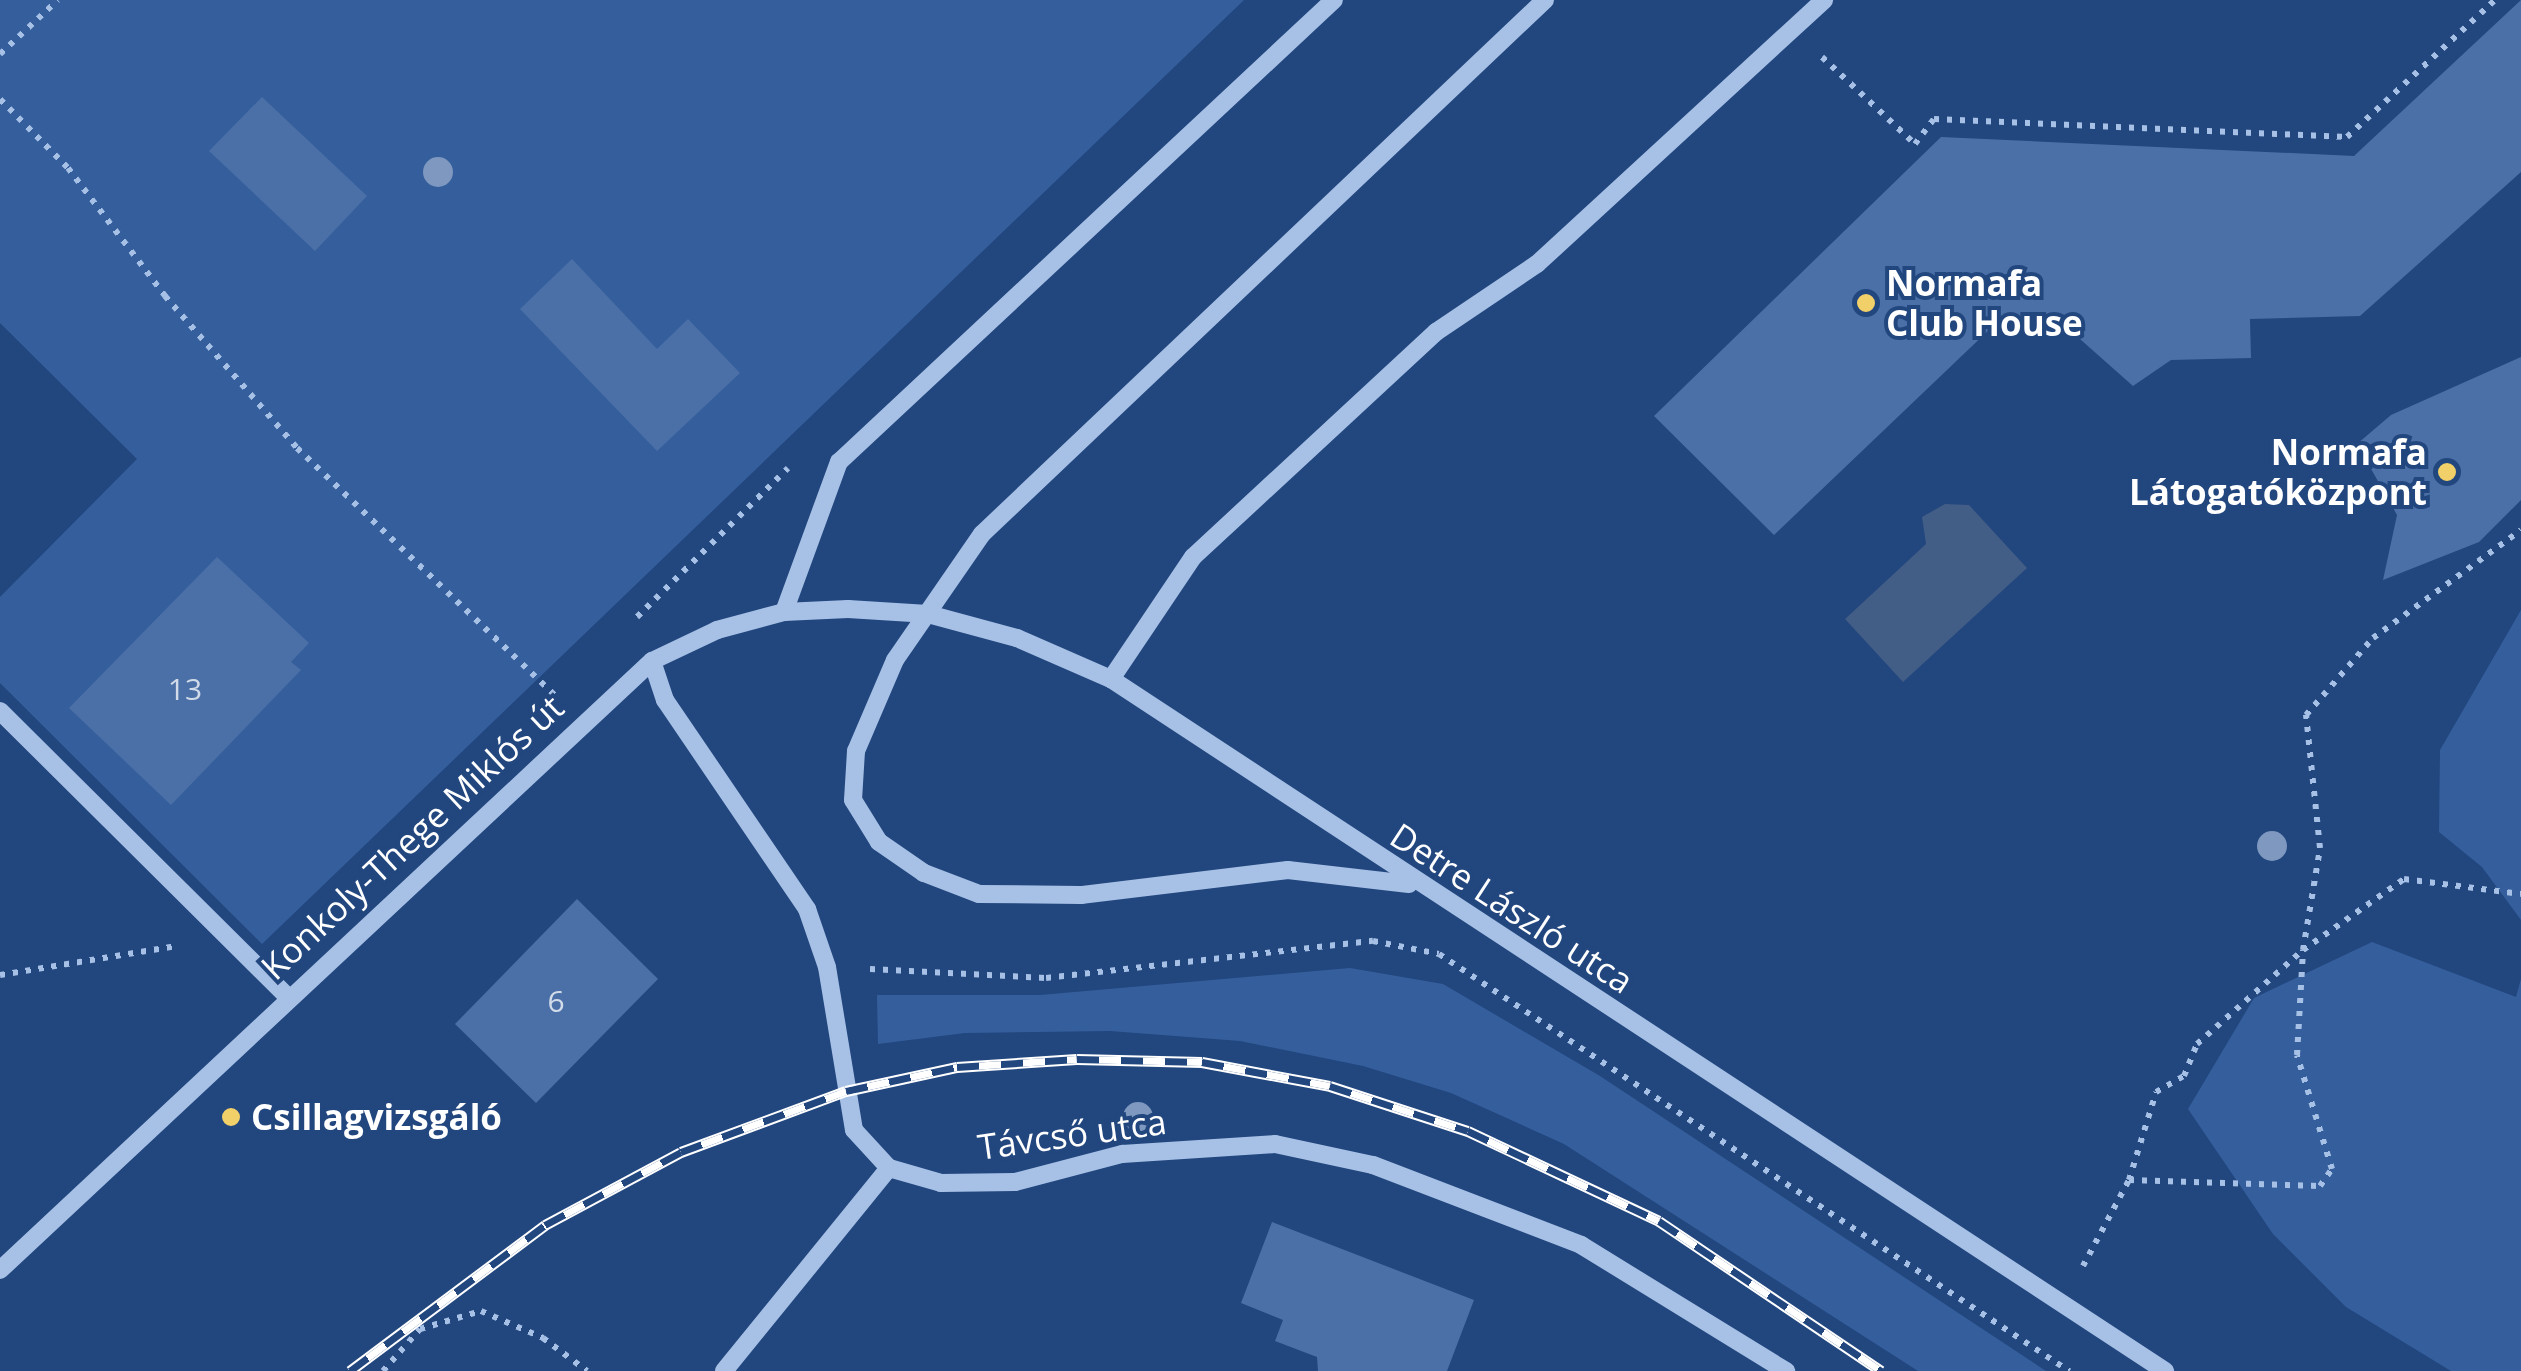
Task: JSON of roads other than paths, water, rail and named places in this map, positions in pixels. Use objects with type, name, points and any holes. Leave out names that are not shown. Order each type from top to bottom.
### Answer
[{"type":"street","points":[[784,612],[839,462],[1334,0]]},
{"type":"street","points":[[1414,885],[1288,870],[1081,895],[979,894],[924,873],[879,842],[853,800],[856,751],[871,704],[982,534],[1545,0]]},
{"type":"street","points":[[1111,679],[1192,556],[1436,332],[1537,264],[1824,0]]},
{"type":"street","name":"Detre László utca","points":[[784,612],[928,614],[1017,638],[1111,679],[1414,885],[2165,1371]]},
{"type":"street","name":"Konkoly-Thege Miklós út","points":[[0,1270],[652,662],[717,630],[784,612]]},
{"type":"street","points":[[652,662],[676,716],[789,874],[828,967],[854,1130],[890,1168],[724,1371]]},
{"type":"street","points":[[0,711],[289,998]]},
{"type":"street","name":"Távcső utca","points":[[890,1168],[942,1183],[1015,1182],[1122,1154],[1275,1144],[1373,1165],[1581,1245],[1786,1371]]},
{"type":"railway","points":[[350,1371],[545,1225],[681,1152],[846,1091],[957,1067],[1077,1059],[1202,1062],[1330,1086],[1468,1131],[1659,1221],[1881,1371]]},
{"type":"place","name":"Normafa Club House","points":[[1866,303]]},
{"type":"place","name":"Normafa Látogatóközpont","points":[[2447,472]]},
{"type":"place","name":"Csillagvizsgáló","points":[[231,1117]]}]
